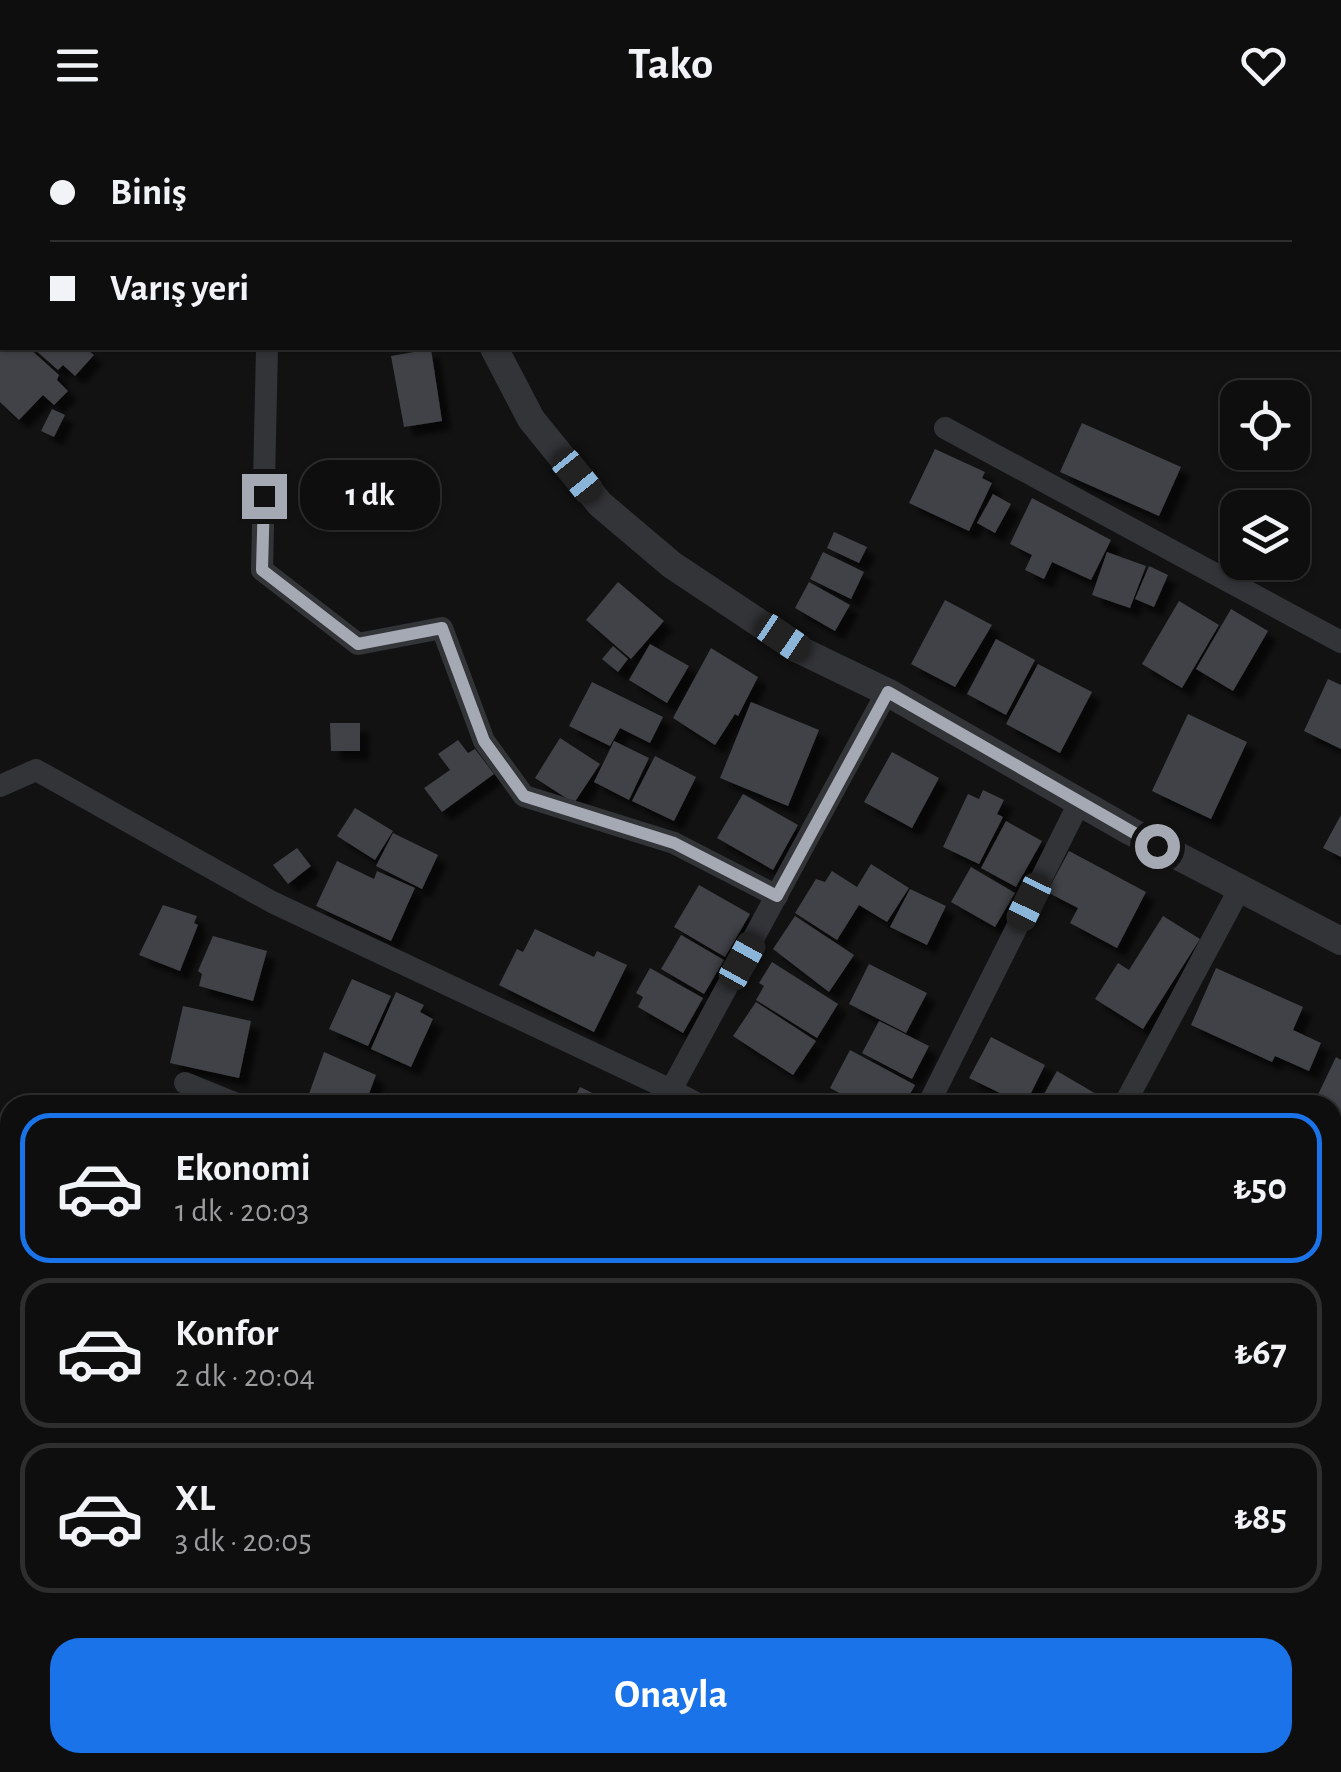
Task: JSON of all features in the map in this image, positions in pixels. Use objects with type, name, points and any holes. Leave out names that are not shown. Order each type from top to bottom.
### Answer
[{"type":"street","points":[[267,350],[262,570],[358,644],[442,628],[484,741],[524,796],[674,843],[777,896]]},
{"type":"street","points":[[495,350],[531,419],[600,504],[672,566],[789,642],[888,692],[1239,890],[1341,940]]},
{"type":"street","points":[[945,428],[1341,642]]},
{"type":"street","points":[[671,1090],[888,692]]},
{"type":"street","points":[[0,786],[36,770],[272,902],[681,1095]]},
{"type":"street","points":[[933,1095],[1080,801]]},
{"type":"street","points":[[1129,1095],[1239,890]]},
{"type":"street","points":[[184,1083],[214,1095]]},
{"type":"building","points":[[0,350],[31,350],[59,375],[57,380],[68,391],[54,405],[43,395],[19,420],[0,402]]},
{"type":"building","points":[[35,350],[88,350],[94,355],[75,376],[63,365],[58,370]]},
{"type":"building","points":[[431,350],[442,421],[404,427],[391,356]]},
{"type":"building","points":[[52,409],[65,415],[54,437],[41,431]]},
{"type":"building","points":[[1082,423],[1181,467],[1159,516],[1060,472]]},
{"type":"building","points":[[935,449],[985,472],[982,478],[992,483],[969,531],[909,503]]},
{"type":"building","points":[[993,494],[1011,504],[995,533],[977,523]]},
{"type":"building","points":[[1032,498],[1111,540],[1091,580],[1052,562],[1044,579],[1025,570],[1032,555],[1010,544]]},
{"type":"building","points":[[834,532],[867,547],[859,563],[827,548]]},
{"type":"building","points":[[823,552],[864,572],[851,599],[810,579]]},
{"type":"building","points":[[1107,552],[1146,566],[1130,608],[1092,595]]},
{"type":"building","points":[[1149,566],[1168,575],[1154,607],[1135,599]]},
{"type":"building","points":[[618,582],[664,621],[631,659],[586,620]]},
{"type":"building","points":[[809,582],[850,605],[835,631],[795,608]]},
{"type":"building","points":[[945,600],[992,625],[955,687],[911,664]]},
{"type":"building","points":[[1179,601],[1219,625],[1182,688],[1142,664]]},
{"type":"building","points":[[1231,609],[1268,631],[1233,691],[1196,669]]},
{"type":"building","points":[[996,639],[1035,660],[1006,715],[967,694]]},
{"type":"building","points":[[650,644],[689,666],[667,703],[629,680]]},
{"type":"building","points":[[613,646],[628,659],[618,672],[602,659]]},
{"type":"building","points":[[711,648],[758,677],[738,716],[735,714],[715,745],[673,718]]},
{"type":"building","points":[[1038,664],[1092,692],[1060,753],[1006,724]]},
{"type":"building","points":[[1328,679],[1341,685],[1341,749],[1304,731]]},
{"type":"building","points":[[592,682],[663,717],[650,743],[620,728],[610,746],[569,726]]},
{"type":"building","points":[[751,702],[819,730],[788,806],[720,778]]},
{"type":"building","points":[[1188,714],[1247,742],[1211,819],[1152,791]]},
{"type":"building","points":[[330,723],[360,723],[360,751],[331,751]]},
{"type":"building","points":[[560,738],[600,764],[574,803],[535,778]]},
{"type":"building","points":[[458,740],[468,753],[475,749],[494,774],[442,812],[424,788],[450,770],[438,754]]},
{"type":"building","points":[[614,741],[649,758],[629,800],[594,782]]},
{"type":"building","points":[[892,752],[939,778],[912,828],[864,802]]},
{"type":"building","points":[[655,756],[696,777],[674,821],[632,801]]},
{"type":"building","points":[[983,790],[1004,800],[997,814],[1003,817],[979,864],[943,847],[968,794],[979,799]]},
{"type":"building","points":[[743,794],[798,825],[773,870],[717,838]]},
{"type":"building","points":[[355,808],[393,831],[375,860],[337,836]]},
{"type":"building","points":[[1341,815],[1341,857],[1323,848]]},
{"type":"building","points":[[1006,821],[1042,841],[1016,887],[981,868]]},
{"type":"building","points":[[393,833],[438,855],[422,889],[376,866]]},
{"type":"building","points":[[297,848],[311,866],[288,884],[273,865]]},
{"type":"building","points":[[1069,851],[1146,892],[1117,948],[1070,923],[1078,908],[1047,892]]},
{"type":"building","points":[[337,861],[374,879],[377,871],[415,888],[391,941],[316,906]]},
{"type":"building","points":[[871,864],[909,888],[887,922],[859,905],[837,940],[795,913],[816,879],[825,882],[832,871],[857,887]]},
{"type":"building","points":[[971,867],[1015,893],[995,927],[951,902]]},
{"type":"building","points":[[699,885],[750,914],[725,957],[674,927]]},
{"type":"building","points":[[910,889],[946,906],[927,945],[890,927]]},
{"type":"building","points":[[163,905],[197,916],[194,923],[198,925],[180,971],[139,955]]},
{"type":"building","points":[[795,916],[854,955],[829,992],[773,949]]},
{"type":"building","points":[[1163,916],[1200,939],[1143,1029],[1095,999],[1118,963],[1129,970]]},
{"type":"building","points":[[535,929],[594,957],[597,951],[627,965],[594,1032],[499,985],[517,949],[523,952]]},
{"type":"building","points":[[681,935],[724,960],[704,994],[661,969]]},
{"type":"building","points":[[213,936],[267,951],[253,1001],[199,986],[202,974],[198,971]]},
{"type":"building","points":[[772,962],[838,1004],[817,1038],[756,1000],[764,986],[759,983]]},
{"type":"building","points":[[869,964],[927,993],[906,1033],[849,1004]]},
{"type":"building","points":[[650,968],[703,998],[683,1033],[638,1007],[643,997],[636,993]]},
{"type":"building","points":[[1216,968],[1303,1007],[1293,1030],[1321,1043],[1309,1071],[1275,1056],[1272,1062],[1191,1025]]},
{"type":"building","points":[[352,979],[391,996],[368,1046],[329,1029]]},
{"type":"building","points":[[396,992],[424,1005],[420,1012],[433,1019],[411,1067],[371,1049]]},
{"type":"building","points":[[756,1002],[816,1041],[793,1075],[733,1036]]},
{"type":"building","points":[[183,1006],[251,1021],[239,1078],[170,1063]]},
{"type":"building","points":[[879,1021],[929,1046],[912,1079],[862,1053]]},
{"type":"building","points":[[991,1037],[1045,1065],[1030,1095],[1004,1095],[969,1078]]},
{"type":"building","points":[[850,1050],[915,1085],[910,1095],[843,1095],[830,1088]]},
{"type":"building","points":[[324,1052],[376,1075],[368,1095],[309,1095]]},
{"type":"building","points":[[1336,1057],[1341,1060],[1341,1095],[1318,1095]]},
{"type":"building","points":[[1057,1071],[1098,1095],[1044,1095]]},
{"type":"building","points":[[580,1087],[596,1095],[576,1095]]},
{"type":"route","points":[[264,496],[262,570],[358,644],[442,628],[484,741],[524,796],[674,843],[777,896],[888,692],[1157,846]]}]
